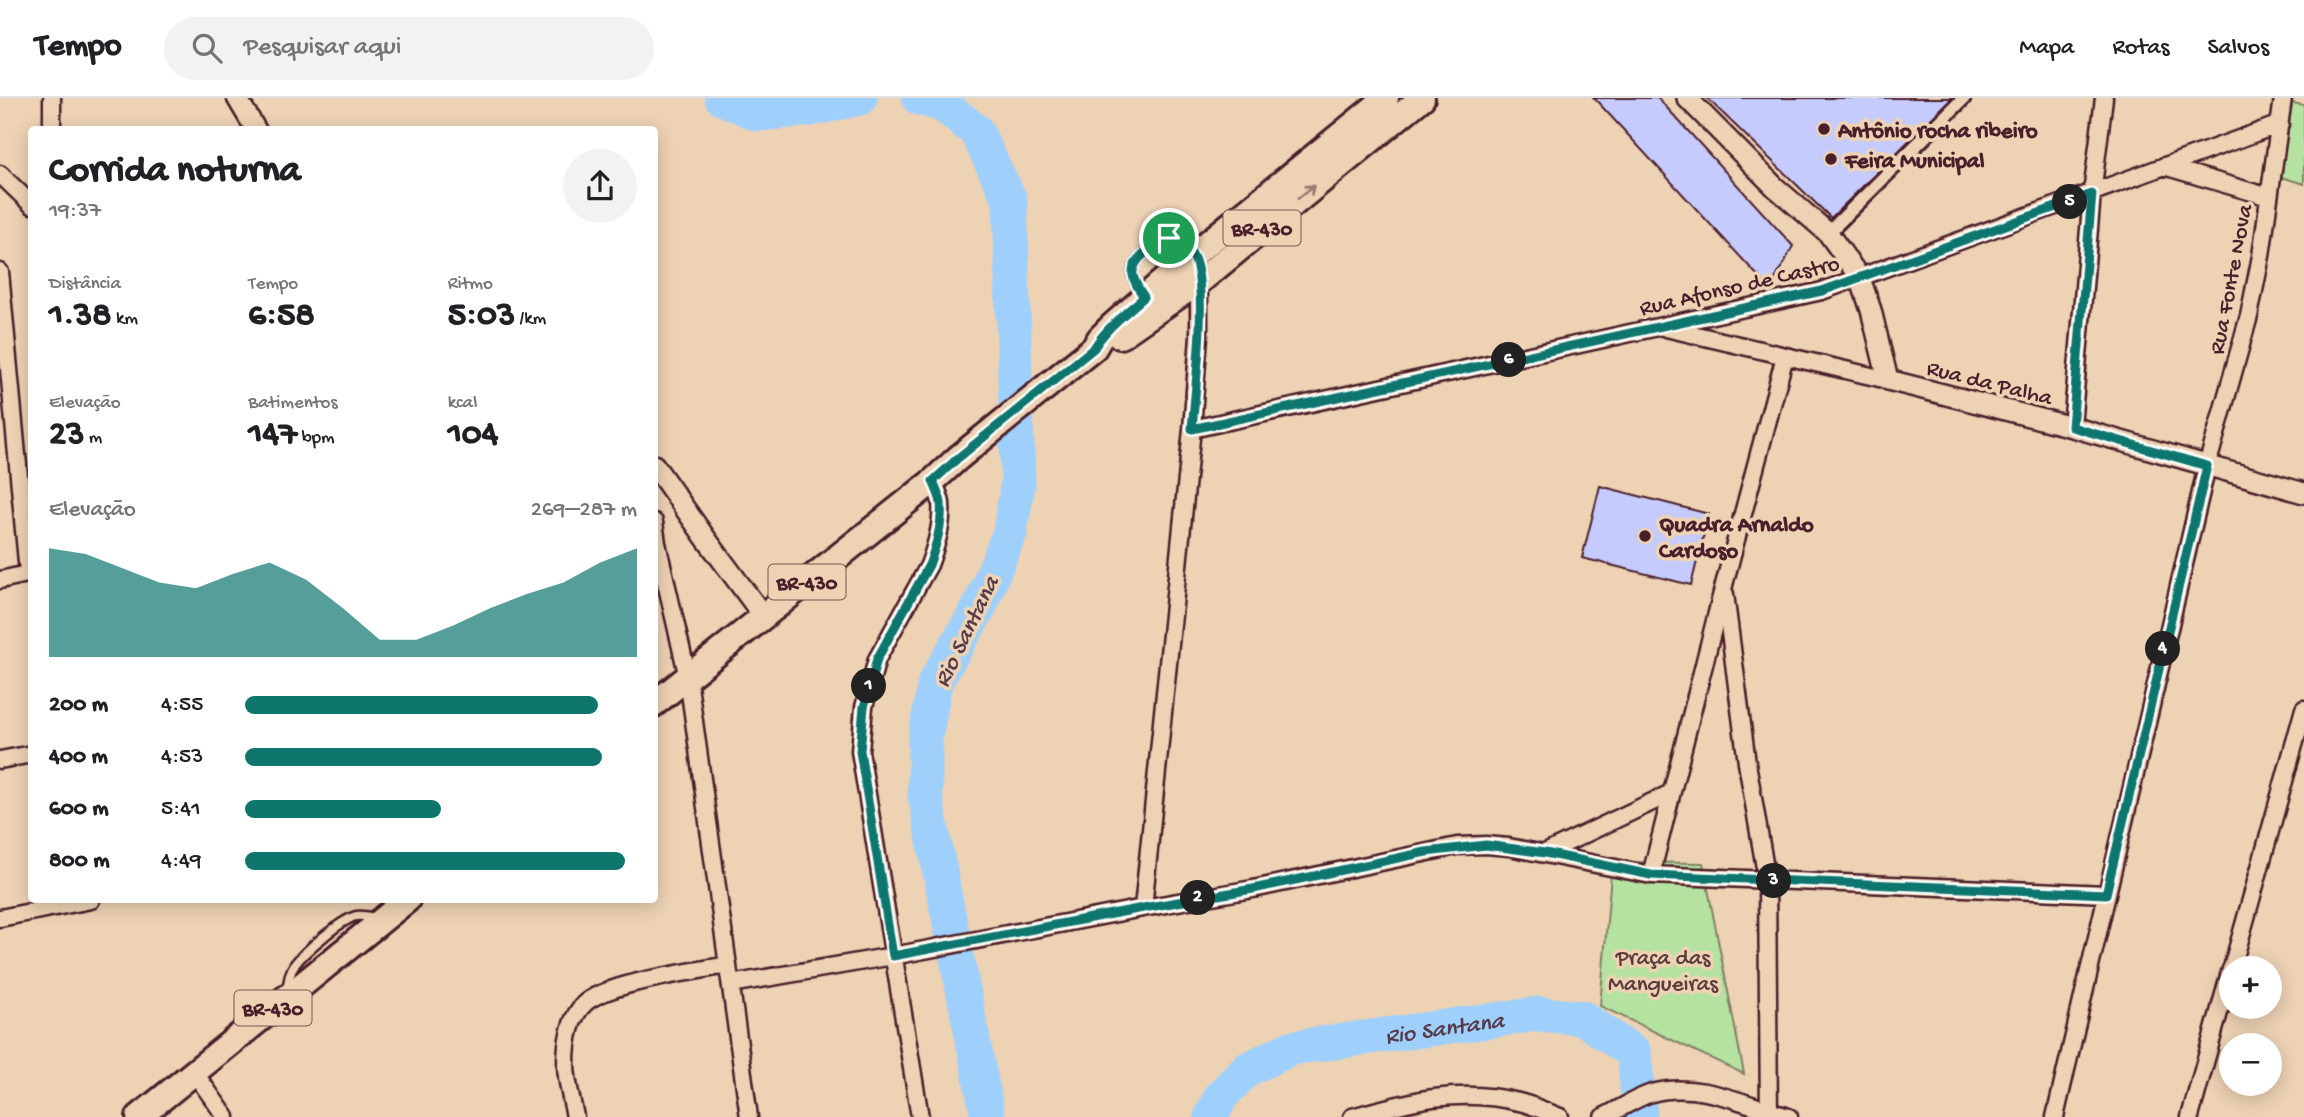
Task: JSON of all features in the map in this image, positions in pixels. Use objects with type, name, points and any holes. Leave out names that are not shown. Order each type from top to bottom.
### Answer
[{"type":"main road","name":"BR-430","points":[[658,701],[1094,348],[1111,341],[1149,305],[1193,255],[1386,98]]},
{"type":"main road","name":"BR-430","points":[[1149,305],[1200,281],[1422,98]]},
{"type":"main road","name":"BR-430","points":[[139,1117],[403,903]]},
{"type":"street","points":[[52,98],[52,126]]},
{"type":"street","points":[[237,98],[252,126]]},
{"type":"street","points":[[1687,98],[1775,187],[1828,233],[1860,278],[1871,310],[1888,380]]},
{"type":"street","points":[[1828,233],[1964,98]]},
{"type":"street","points":[[2072,427],[2092,194],[2104,98]]},
{"type":"street","name":"Rua Fonte Nova","points":[[2054,1117],[2207,466],[2249,316],[2261,256],[2283,98]]},
{"type":"street","name":"Rua Afonso de Castro","points":[[1192,429],[1810,294],[2280,124]]},
{"type":"street","points":[[2164,166],[2269,197]]},
{"type":"street","points":[[0,174],[28,201]]},
{"type":"street","points":[[1143,908],[1192,429],[1200,281],[1193,255]]},
{"type":"street","points":[[0,272],[28,553]]},
{"type":"street","name":"Rua da Palha","points":[[1661,327],[1888,380],[2072,427],[2304,493]]},
{"type":"street","points":[[1651,875],[1785,356]]},
{"type":"street","points":[[658,476],[764,617]]},
{"type":"street","points":[[920,1117],[860,751],[864,707],[877,659],[929,565],[935,549],[941,502],[933,481]]},
{"type":"street","points":[[658,547],[688,678],[749,1117]]},
{"type":"street","points":[[0,580],[28,573]]},
{"type":"street","points":[[1724,585],[1747,763],[1766,880],[1769,1114]]},
{"type":"street","points":[[2235,956],[2304,709]]},
{"type":"street","points":[[0,760],[28,755]]},
{"type":"street","points":[[1545,853],[1671,793]]},
{"type":"street","points":[[731,984],[1253,889],[1457,846],[1486,845],[1545,853],[1651,875],[2106,894]]},
{"type":"street","points":[[0,918],[76,903]]},
{"type":"street","points":[[575,1117],[566,1067],[567,1044],[573,1022],[583,1005],[596,994],[621,986],[728,965]]},
{"type":"street","points":[[2190,1117],[2219,1012]]},
{"type":"street","points":[[194,1072],[226,1117]]},
{"type":"street","points":[[1609,1114],[1650,1093],[1672,1089],[1699,1090],[1769,1114],[1789,1117]]},
{"type":"street","points":[[1352,1117],[1426,1098],[1456,1094],[1520,1102],[1560,1117]]},
{"type":"green space","points":[[2292,103],[2304,105],[2304,184],[2281,177]]},
{"type":"green space","name":"Praça das Mangueiras","points":[[1612,862],[1703,863],[1744,1074],[1600,1006]]},
{"type":"building","points":[[1594,98],[1658,98],[1793,246],[1770,289]]},
{"type":"building","name":"Feira Municipal","points":[[1707,98],[1952,98],[1831,218]]},
{"type":"building","name":"Quadra Arnaldo Cardoso","points":[[1600,486],[1709,514],[1691,585],[1582,558]]},
{"type":"waterway","name":"Rio Santana","points":[[722,98],[758,114],[811,109],[860,98]]},
{"type":"waterway","name":"Rio Santana","points":[[919,98],[943,105],[976,131],[1010,200],[1018,483],[1010,532],[980,606],[935,682],[925,739],[925,795],[988,1117]]},
{"type":"waterway","name":"Rio Santana","points":[[1211,1117],[1221,1096],[1246,1070],[1291,1048],[1539,1014],[1583,1018],[1634,1053],[1640,1117]]},
{"type":"place","name":"Antônio rocha ribeiro","points":[[1824,129]]},
{"type":"place","name":"Feira Municipal","points":[[1831,159]]},
{"type":"place","name":"Quadra Arnaldo Cardoso","points":[[1645,536]]},
{"type":"route","points":[[2092,194],[2072,427],[2207,466],[2106,894],[1651,875],[1509,847],[1457,846],[1253,889],[893,956],[860,751],[864,707],[877,659],[929,565],[935,549],[941,502],[933,481],[1094,348],[1100,338],[1144,297],[1135,283],[1132,273],[1134,264],[1155,244],[1169,238],[1177,240],[1193,255],[1200,281],[1192,429],[1822,291],[2092,194]]}]
